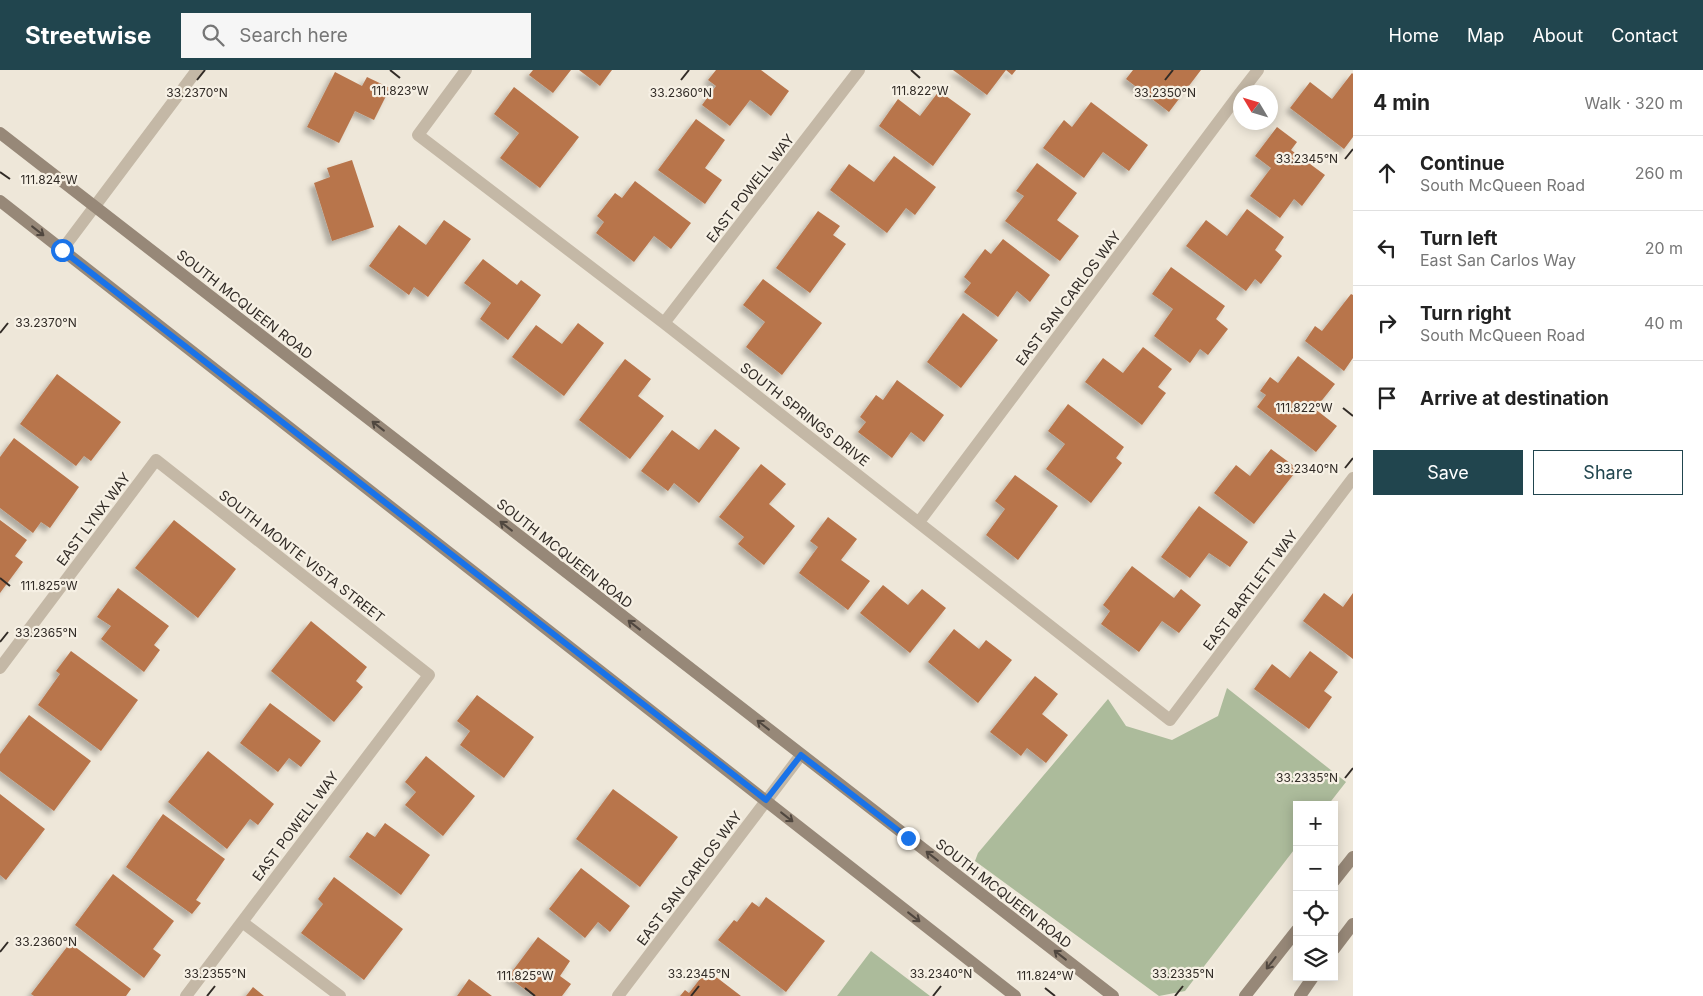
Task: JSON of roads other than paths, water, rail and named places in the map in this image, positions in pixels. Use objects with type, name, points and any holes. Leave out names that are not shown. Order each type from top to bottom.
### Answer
[{"type":"main road","name":"SOUTH MCQUEEN ROAD","points":[[0,133],[1112,996]]},
{"type":"main road","points":[[0,201],[1016,996]]},
{"type":"main road","points":[[1338,876],[1353,857]]},
{"type":"main road","points":[[1338,944],[1353,924]]},
{"type":"main road","points":[[1245,996],[1293,935]]},
{"type":"main road","points":[[1300,996],[1311,981]]},
{"type":"street","points":[[62,250],[197,70]]},
{"type":"street","name":"SOUTH SPRINGS DRIVE","points":[[466,70],[418,135],[664,323],[1170,720]]},
{"type":"street","name":"EAST POWELL WAY","points":[[664,323],[859,70]]},
{"type":"street","name":"EAST SAN CARLOS WAY","points":[[1247,85],[1258,70]]},
{"type":"street","name":"EAST SAN CARLOS WAY","points":[[918,522],[1233,104]]},
{"type":"street","name":"EAST LYNX WAY","points":[[0,668],[156,460]]},
{"type":"street","name":"SOUTH MONTE VISTA STREET","points":[[156,460],[429,675]]},
{"type":"street","name":"EAST BARTLETT WAY","points":[[1170,720],[1353,478]]},
{"type":"street","name":"EAST POWELL WAY","points":[[186,996],[429,675]]},
{"type":"street","name":"EAST SAN CARLOS WAY","points":[[618,996],[801,755]]},
{"type":"street","points":[[242,922],[340,996]]}]
